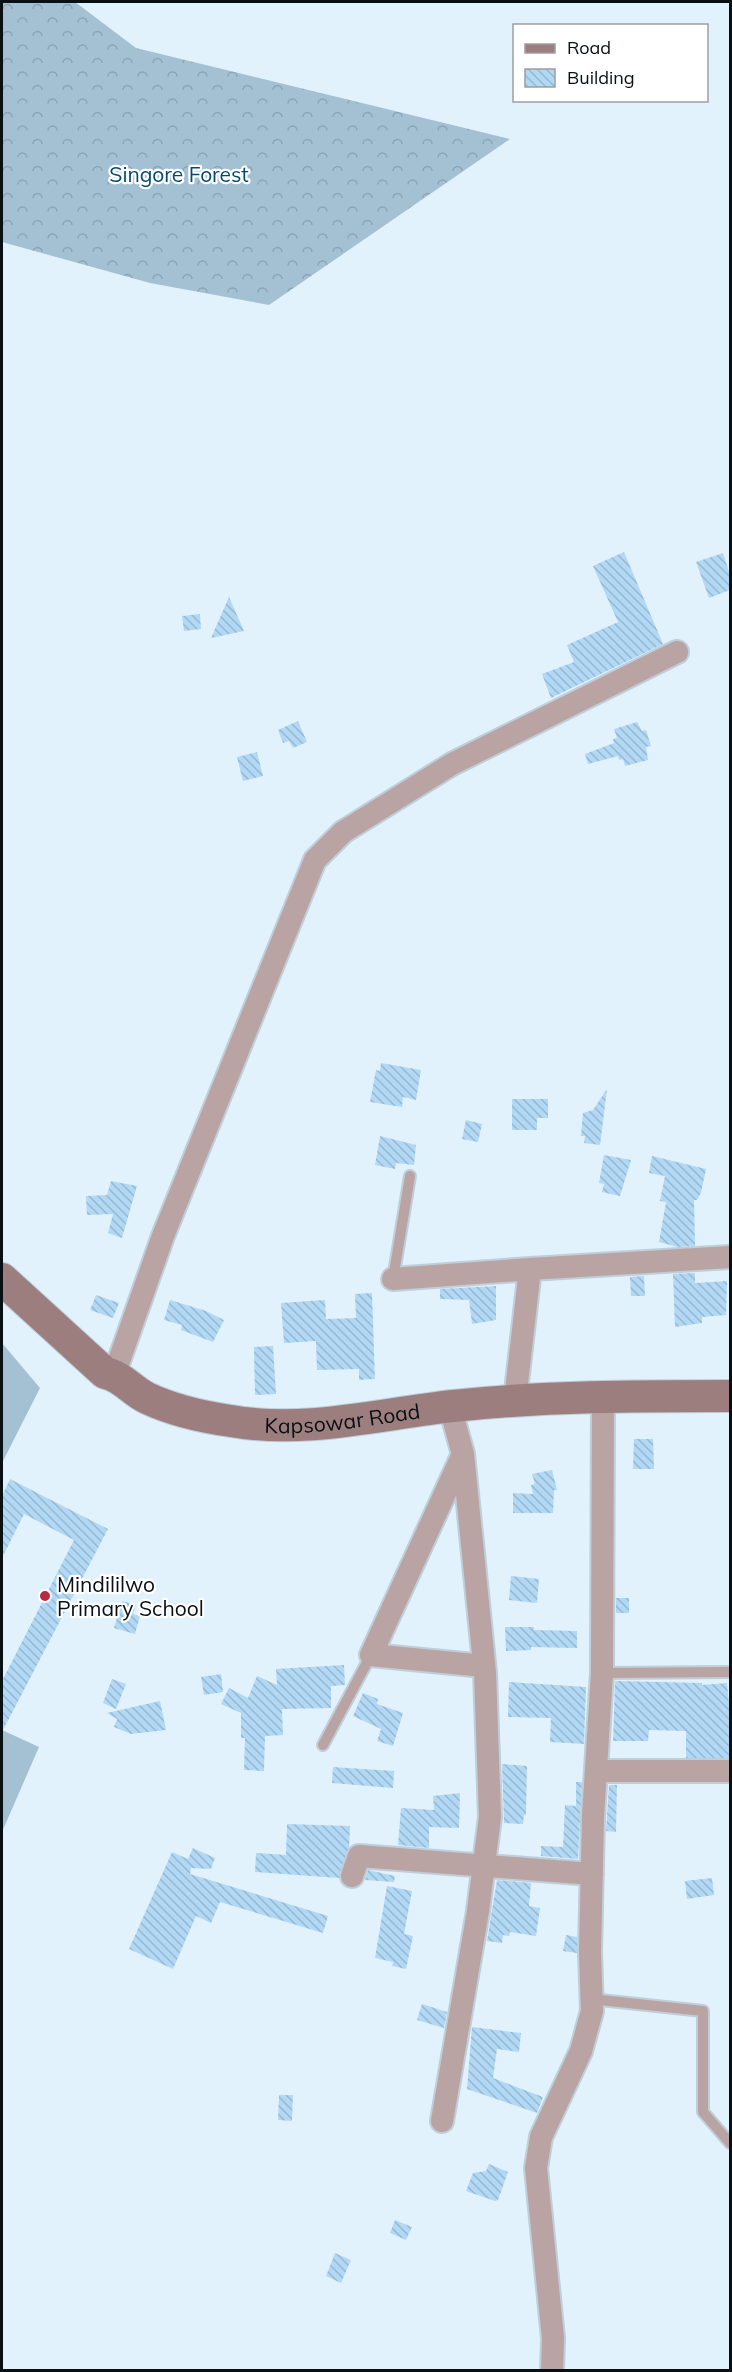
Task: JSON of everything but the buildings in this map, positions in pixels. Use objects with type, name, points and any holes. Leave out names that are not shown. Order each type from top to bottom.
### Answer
[{"type":"main road","name":"Kapsowar Road","points":[[2,1279],[82,1355],[105,1373],[114,1375],[146,1398],[232,1422],[290,1426],[515,1401],[603,1396],[730,1396]]},
{"type":"street","points":[[114,1375],[163,1236],[315,860],[343,832],[452,764],[677,652]]},
{"type":"street","points":[[393,1279],[730,1257]]},
{"type":"street","points":[[515,1401],[530,1269]]},
{"type":"street","points":[[552,2370],[554,2338],[536,2168],[542,2137],[581,2051],[592,2011],[592,1874],[602,1673],[603,1396]]},
{"type":"street","points":[[442,2121],[490,1817],[484,1666],[463,1454],[450,1407]]},
{"type":"street","points":[[463,1454],[371,1655],[484,1666]]},
{"type":"street","points":[[597,1771],[730,1771]]},
{"type":"street","points":[[352,1876],[359,1856],[592,1874]]},
{"type":"lane","points":[[393,1279],[410,1176]]},
{"type":"lane","points":[[323,1745],[371,1655]]},
{"type":"lane","points":[[602,1673],[730,1672]]},
{"type":"lane","points":[[591,1999],[703,2011],[703,2112],[730,2143]]},
{"type":"green space","name":"Singore Forest","points":[[2,2],[75,2],[136,48],[510,139],[269,305],[150,283],[2,242]]},
{"type":"green space","points":[[2,1343],[40,1388],[2,1463]]},
{"type":"green space","points":[[2,1730],[39,1747],[2,1832]]},
{"type":"place","name":"Mindililwo Primary School","points":[[45,1596]]}]
